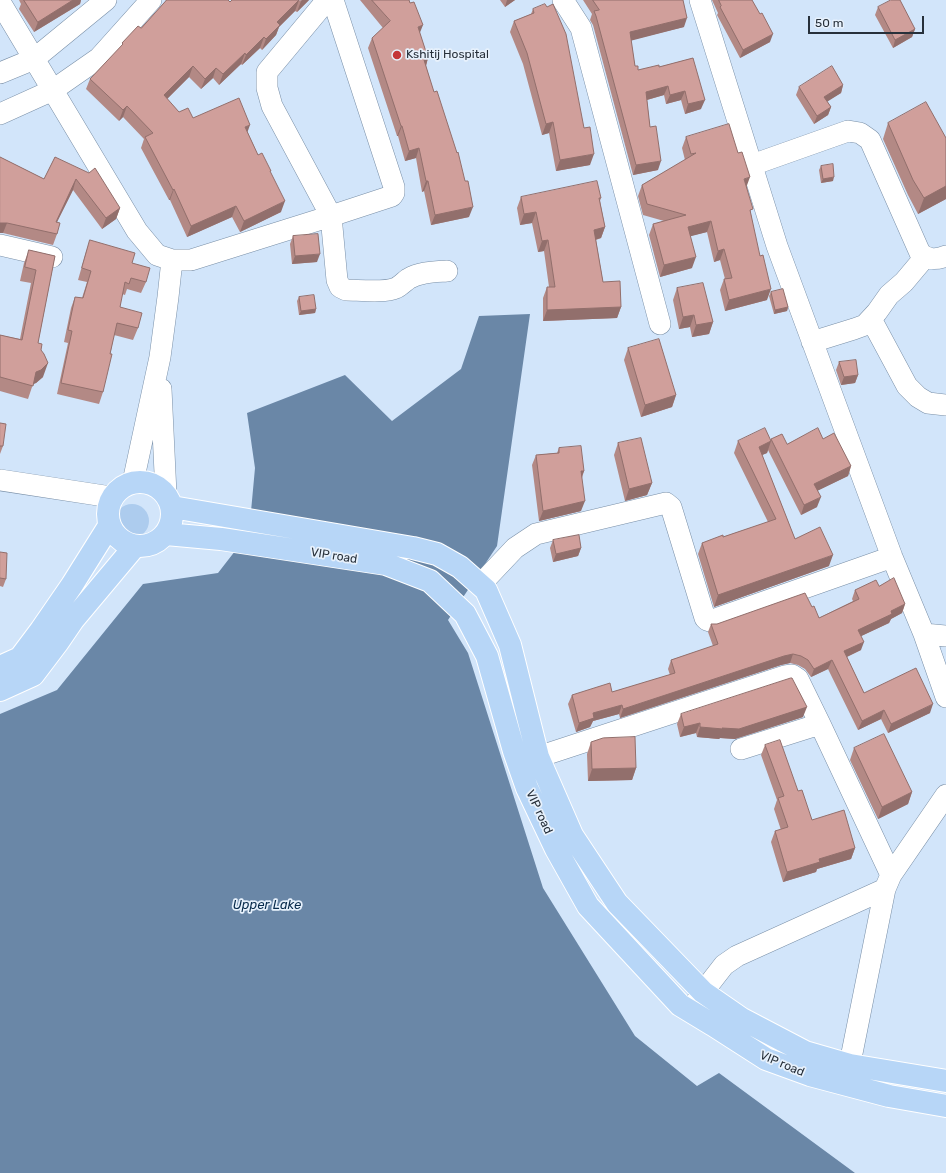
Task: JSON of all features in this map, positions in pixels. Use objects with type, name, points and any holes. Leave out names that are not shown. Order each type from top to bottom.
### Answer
[{"type":"main road","name":"VIP road","points":[[134,482],[143,481],[156,485],[169,501],[224,516],[413,548],[437,554],[460,567],[486,590],[510,645],[538,757],[572,835],[617,902],[703,992],[742,1019],[889,1096],[946,1106]]},
{"type":"main road","points":[[134,482],[125,485],[111,497],[107,511],[109,526],[119,540],[135,546],[147,546],[157,542],[166,534],[172,521],[169,501]]},
{"type":"main road","points":[[0,667],[20,658],[72,585],[109,526]]},
{"type":"main road","name":"VIP road","points":[[166,534],[221,539],[386,564],[430,581],[465,614],[487,656],[514,751],[527,788],[556,849],[588,906],[680,1005],[766,1059],[810,1075],[848,1075],[946,1081]]},
{"type":"main road","points":[[0,690],[34,675],[73,620],[135,546]]},
{"type":"street","points":[[0,73],[34,59],[106,0]]},
{"type":"street","points":[[0,114],[53,90],[99,58],[151,0]]},
{"type":"street","points":[[327,0],[267,72],[267,88],[272,106],[331,216],[337,280],[340,287],[346,290],[388,290],[396,288],[406,280],[416,275],[447,271]]},
{"type":"street","points":[[0,2],[137,231],[157,255],[172,260],[191,260],[392,196],[394,193],[394,187],[333,0]]},
{"type":"street","points":[[563,0],[581,28],[660,324]]},
{"type":"street","points":[[700,0],[777,246],[892,557],[924,634],[946,697]]},
{"type":"street","points":[[752,165],[848,130],[860,133],[870,140],[920,253],[925,257],[934,259],[946,256]]},
{"type":"street","points":[[0,245],[52,257]]},
{"type":"street","points":[[812,342],[864,325],[871,319],[889,295],[904,282],[925,257]]},
{"type":"street","points":[[134,482],[160,357],[172,260]]},
{"type":"street","points":[[871,319],[907,386],[918,397],[928,403],[946,405]]},
{"type":"street","points":[[160,357],[169,501]]},
{"type":"street","points":[[0,480],[111,497]]},
{"type":"street","points":[[478,583],[515,548],[536,534],[666,503],[670,507],[705,618],[710,621],[892,557]]},
{"type":"street","points":[[924,634],[946,636]]},
{"type":"street","points":[[538,757],[784,676],[792,675],[798,679],[820,724],[888,882]]},
{"type":"street","points":[[741,749],[820,724]]},
{"type":"street","points":[[848,1075],[888,882],[946,795]]},
{"type":"street","points":[[690,1011],[724,965],[736,956],[888,882]]},
{"type":"shaded area","points":[[135,504],[142,506],[147,511],[149,521],[147,531],[142,536],[129,538],[122,536],[117,531],[115,518],[117,511],[122,506]]},
{"type":"water","name":"Upper Lake","points":[[530,314],[497,546],[448,620],[468,653],[543,888],[635,1036],[697,1086],[719,1073],[855,1173],[0,1173],[0,714],[57,690],[143,584],[218,573],[249,533],[255,468],[247,413],[345,375],[392,421],[461,369],[479,316]]},
{"type":"building","points":[[24,0],[73,0],[38,22]]},
{"type":"building","points":[[167,0],[228,0],[230,2],[232,0],[299,0],[277,22],[280,25],[266,39],[264,37],[246,55],[245,53],[223,74],[216,68],[205,79],[193,66],[164,95],[179,112],[188,108],[193,118],[239,98],[250,125],[245,127],[258,155],[262,153],[285,201],[244,221],[236,206],[191,226],[174,189],[173,190],[145,137],[153,133],[127,106],[123,110],[90,79],[138,26],[141,28]]},
{"type":"building","points":[[372,0],[409,0],[410,3],[414,2],[423,25],[418,27],[428,58],[424,60],[434,92],[437,91],[457,153],[458,152],[465,181],[468,181],[473,207],[435,215],[419,148],[409,151],[372,38],[390,21]]},
{"type":"building","points":[[593,0],[683,0],[687,18],[630,32],[635,66],[638,66],[638,70],[659,65],[659,67],[693,58],[705,100],[688,104],[685,91],[670,95],[668,86],[646,92],[650,127],[656,126],[661,161],[636,165],[594,11],[599,10]]},
{"type":"building","points":[[719,0],[752,0],[760,14],[762,13],[773,34],[743,50],[720,7]]},
{"type":"building","points":[[891,0],[900,0],[915,29],[895,40],[878,7]]},
{"type":"building","points":[[545,4],[547,7],[553,4],[566,34],[584,128],[590,127],[594,154],[560,160],[553,122],[546,124],[527,53],[514,21],[534,13],[533,9]]},
{"type":"building","points":[[832,66],[843,85],[824,97],[831,107],[817,116],[799,87]]},
{"type":"building","points":[[926,102],[946,138],[946,186],[924,198],[913,180],[888,123]]},
{"type":"building","points":[[729,124],[738,153],[742,152],[750,177],[744,179],[753,209],[750,210],[760,256],[763,255],[771,289],[729,300],[724,279],[732,278],[724,249],[718,251],[711,221],[688,227],[696,257],[664,265],[653,224],[686,215],[647,204],[642,185],[696,153],[691,154],[686,137]]},
{"type":"building","points":[[0,157],[44,179],[55,157],[89,173],[95,168],[120,208],[106,218],[76,179],[56,222],[60,223],[57,234],[7,223],[0,223]]},
{"type":"building","points":[[833,164],[834,177],[823,179],[821,166]]},
{"type":"building","points":[[597,181],[605,227],[594,230],[603,282],[620,281],[621,307],[547,310],[547,287],[555,287],[548,240],[542,241],[536,212],[524,214],[521,197]]},
{"type":"building","points":[[318,234],[320,254],[295,256],[293,236]]},
{"type":"building","points":[[90,240],[135,253],[132,263],[150,268],[146,282],[131,278],[129,284],[125,282],[120,307],[142,313],[138,328],[117,323],[110,354],[112,354],[103,392],[61,383],[72,331],[68,330],[75,297],[83,298],[91,271],[82,268]]},
{"type":"building","points":[[29,250],[55,256],[38,343],[42,344],[41,350],[48,363],[41,370],[36,372],[33,386],[0,377],[0,335],[22,340],[36,270],[25,267]]},
{"type":"building","points":[[703,283],[713,322],[696,325],[694,315],[683,317],[677,288]]},
{"type":"building","points":[[783,289],[788,307],[775,310],[771,292]]},
{"type":"building","points":[[314,295],[316,309],[301,311],[299,297]]},
{"type":"building","points":[[659,339],[676,395],[645,405],[628,348]]},
{"type":"building","points":[[856,360],[858,375],[844,377],[839,362]]},
{"type":"building","points":[[0,423],[6,424],[3,446],[0,446]]},
{"type":"building","points":[[765,428],[771,441],[759,447],[795,539],[820,527],[833,555],[718,595],[702,543],[776,519],[738,441]]},
{"type":"building","points":[[818,428],[823,439],[834,433],[851,466],[814,484],[821,497],[804,505],[771,439],[782,434],[787,444]]},
{"type":"building","points":[[641,438],[652,483],[629,489],[618,443]]},
{"type":"building","points":[[581,446],[584,471],[581,471],[585,501],[543,511],[536,455],[559,453],[559,448]]},
{"type":"building","points":[[579,535],[581,548],[556,554],[553,540]]},
{"type":"building","points":[[0,552],[7,553],[6,579],[0,578]]},
{"type":"building","points":[[894,578],[905,604],[891,611],[892,614],[858,630],[864,642],[844,651],[864,693],[916,668],[933,704],[891,724],[884,710],[862,721],[832,660],[814,669],[808,660],[793,654],[623,709],[622,705],[593,713],[594,718],[579,723],[572,695],[610,683],[612,692],[675,673],[671,660],[718,644],[711,624],[717,624],[805,593],[812,607],[814,606],[819,618],[859,599],[855,590],[876,580],[879,586]]},
{"type":"building","points":[[791,678],[807,707],[739,729],[700,727],[700,723],[684,727],[681,714]]},
{"type":"building","points":[[884,734],[912,792],[882,807],[854,748]]},
{"type":"building","points":[[635,737],[636,768],[592,769],[591,742],[603,738]]},
{"type":"building","points":[[780,740],[798,791],[802,790],[812,820],[844,810],[855,848],[819,859],[820,862],[787,872],[775,831],[788,827],[778,798],[784,796],[765,745]]},
{"type":"place","name":"Kshitij Hospital","points":[[397,55]]}]
